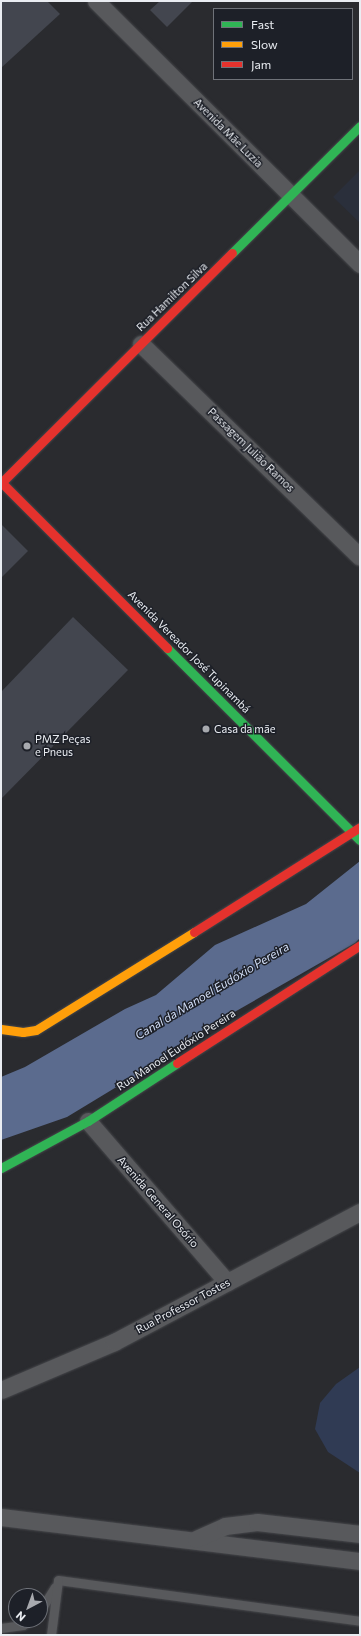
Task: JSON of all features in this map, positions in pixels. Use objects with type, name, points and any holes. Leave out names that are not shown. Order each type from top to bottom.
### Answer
[{"type":"street","name":"Avenida Mãe Luzia","points":[[96,1],[360,264]]},
{"type":"street","name":"Rua Hamilton Silva","points":[[1,482],[292,196],[360,126]]},
{"type":"street","name":"Passagem Julião Ramos","points":[[141,344],[360,557]]},
{"type":"street","name":"Avenida Vereador José Tupinambá","points":[[1,482],[356,829],[360,840]]},
{"type":"street","points":[[1,1029],[23,1032],[36,1030],[73,1009],[356,829]]},
{"type":"street","name":"Rua Manoel Eudóxio Pereira","points":[[1,1168],[88,1121],[360,945]]},
{"type":"street","name":"Avenida General Osório","points":[[88,1121],[227,1282]]},
{"type":"street","name":"Rua Professor Tostes","points":[[1,1390],[114,1342],[360,1212]]},
{"type":"street","points":[[1,1517],[196,1539],[360,1561]]},
{"type":"street","points":[[196,1539],[225,1526],[257,1522],[360,1534]]},
{"type":"lane","points":[[48,1597],[58,1580]]},
{"type":"lane","points":[[58,1580],[360,1621]]},
{"type":"lane","points":[[51,1635],[58,1580]]},
{"type":"shaded area","points":[[360,170],[360,223],[333,197]]},
{"type":"shaded area","points":[[360,1367],[360,1473],[328,1452],[315,1429],[320,1403],[336,1384]]},
{"type":"water","name":"Canal da Manoel Eudóxio Pereira","points":[[360,861],[360,938],[355,943],[164,1054],[142,1076],[128,1080],[67,1117],[1,1140],[1,1077],[25,1067],[125,1009],[156,995],[215,945],[306,904]]},
{"type":"building","points":[[1,1],[47,1],[60,14],[1,68]]},
{"type":"building","points":[[160,1],[193,1],[167,27],[150,10]]},
{"type":"building","points":[[1,524],[28,551],[1,578]]},
{"type":"building","name":"PMZ Peças e Pneus","points":[[73,617],[128,670],[1,799],[1,692]]},
{"type":"traffic: fast","points":[[232,253],[360,126]]},
{"type":"traffic: fast","points":[[167,648],[360,840]]},
{"type":"traffic: fast","points":[[1,1168],[88,1121],[177,1063]]},
{"type":"traffic: slow","points":[[1,1029],[23,1032],[36,1030],[194,932]]},
{"type":"traffic: jam","points":[[1,483],[232,253]]},
{"type":"traffic: jam","points":[[1,482],[167,648]]},
{"type":"traffic: jam","points":[[194,932],[360,827]]},
{"type":"traffic: jam","points":[[177,1063],[360,945]]},
{"type":"place","name":"Casa da mãe","points":[[206,729]]},
{"type":"place","name":"PMZ Peças e Pneus","points":[[27,746]]}]
